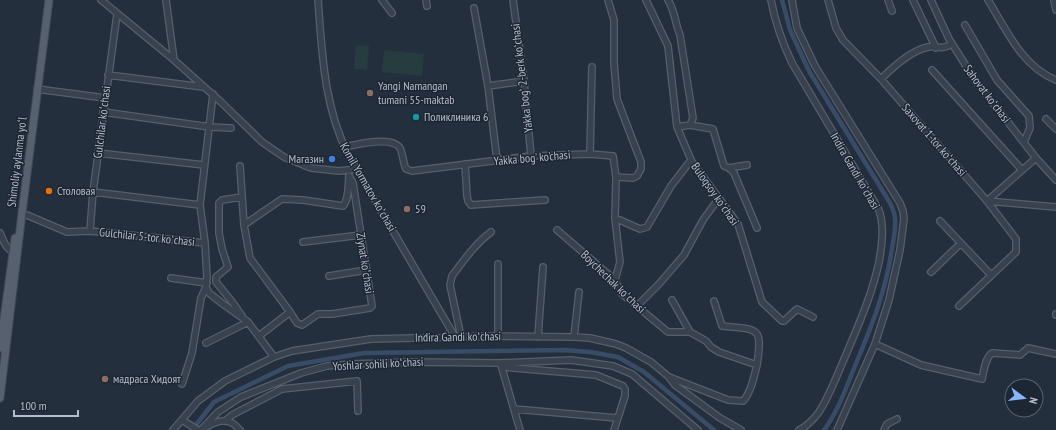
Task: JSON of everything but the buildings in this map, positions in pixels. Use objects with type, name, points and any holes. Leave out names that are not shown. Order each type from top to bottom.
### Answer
[{"type":"main road","name":"Shimoliy aylanma yoʻl","points":[[0,398],[15,253],[45,0]]},
{"type":"main road","name":"Shimoliy aylanma yoʻl","points":[[0,348],[3,309],[22,213],[37,89],[39,57],[49,0]]},
{"type":"street","points":[[101,0],[213,94],[262,142],[284,157],[311,168],[352,172],[347,197],[343,206],[303,200],[282,199],[244,225]]},
{"type":"street","points":[[166,0],[174,60]]},
{"type":"street","name":"Komil Yormatov koʻchasi","points":[[318,0],[328,102],[338,135],[344,147],[352,172],[455,337]]},
{"type":"street","points":[[382,0],[392,13]]},
{"type":"street","name":"Yakka bogʻ 2-berk koʻchasi","points":[[513,0],[524,82],[531,156]]},
{"type":"street","points":[[608,0],[614,20],[614,63],[617,99],[641,162],[641,169],[637,176],[633,178],[616,177]]},
{"type":"street","name":"Buloqsoy koʻchasi","points":[[646,0],[668,46],[677,126],[691,160],[738,224],[762,302],[782,321],[784,321],[797,309],[813,317]]},
{"type":"street","points":[[668,0],[672,7],[680,35],[693,118],[690,125]]},
{"type":"street","name":"Indira Gandi koʻchasi","points":[[771,0],[774,20],[783,45],[792,63],[878,208],[882,224],[879,261],[861,319],[827,399],[815,417],[799,430]]},
{"type":"street","points":[[792,0],[797,28],[815,66],[890,187],[903,211],[904,219],[900,250],[889,300],[875,344],[837,430]]},
{"type":"street","name":"Saxovat 1-tor koʻchasi","points":[[828,0],[836,28],[843,40],[881,79],[1013,233],[1017,243],[1016,252],[959,306]]},
{"type":"street","points":[[888,0],[892,11]]},
{"type":"street","points":[[913,0],[936,48]]},
{"type":"street","name":"Sahovat koʻchasi","points":[[931,0],[952,44],[975,80],[1036,158],[1056,180]]},
{"type":"street","points":[[988,0],[1020,53],[1033,66],[1056,80]]},
{"type":"street","points":[[1054,0],[1056,10]]},
{"type":"street","points":[[474,8],[488,86],[497,160]]},
{"type":"street","name":"Gulchilar koʻchasi","points":[[90,231],[93,192],[117,14]]},
{"type":"street","points":[[965,25],[997,80],[1029,116],[1030,128],[1024,142]]},
{"type":"street","points":[[881,79],[898,63],[921,49],[928,46],[936,48],[946,47],[952,44]]},
{"type":"street","points":[[590,154],[592,66]]},
{"type":"street","points":[[932,70],[1022,170]]},
{"type":"street","points":[[108,74],[204,87]]},
{"type":"street","points":[[488,86],[524,82]]},
{"type":"street","points":[[37,89],[105,98]]},
{"type":"street","points":[[182,384],[192,353],[201,298],[206,285],[205,243],[200,205],[213,94]]},
{"type":"street","points":[[104,112],[210,127],[230,128]]},
{"type":"street","points":[[1046,119],[1056,129]]},
{"type":"street","points":[[677,126],[690,125],[713,129],[724,166],[729,168],[737,178],[758,228]]},
{"type":"street","name":"Yakka bog' ko'chasi","points":[[344,147],[366,142],[394,143],[400,148],[406,170],[412,171],[531,156],[590,154],[613,156],[616,177],[615,218],[620,262],[615,280]]},
{"type":"street","points":[[98,153],[204,165]]},
{"type":"street","points":[[987,201],[1036,158]]},
{"type":"street","points":[[615,218],[640,229],[647,227],[672,186],[691,160]]},
{"type":"street","points":[[465,164],[467,196],[468,202],[471,205],[545,200]]},
{"type":"street","points":[[729,168],[747,165]]},
{"type":"street","name":"Ziynat koʻchasi","points":[[240,166],[244,225],[250,258],[297,323],[302,325],[318,314],[332,314],[370,308],[372,306],[352,172]]},
{"type":"street","points":[[93,192],[200,205]]},
{"type":"street","points":[[242,197],[222,200],[219,203],[219,233],[228,267],[216,277],[216,282],[233,302],[274,357]]},
{"type":"street","points":[[637,306],[659,284],[684,254],[702,220],[719,198]]},
{"type":"street","points":[[987,201],[1056,207]]},
{"type":"street","name":"Gulchilar 5-tor koʻchasi","points":[[22,213],[67,232],[90,231],[205,243]]},
{"type":"street","points":[[940,221],[991,275]]},
{"type":"street","name":"Boychechak koʻchasi","points":[[558,230],[615,280],[622,294],[668,332],[690,332]]},
{"type":"street","points":[[461,337],[450,285],[452,276],[482,239],[491,232]]},
{"type":"street","points":[[0,233],[6,248],[15,253]]},
{"type":"street","points":[[303,242],[361,235]]},
{"type":"street","points":[[932,272],[961,243]]},
{"type":"street","points":[[498,264],[498,336]]},
{"type":"street","points":[[538,337],[543,267]]},
{"type":"street","points":[[329,276],[367,270]]},
{"type":"street","points":[[171,278],[206,285],[210,292],[223,304],[246,320]]},
{"type":"street","points":[[574,338],[579,292]]},
{"type":"street","points":[[672,300],[690,332],[706,341],[711,348],[719,352],[757,365]]},
{"type":"street","points":[[669,377],[728,400],[743,401],[746,398],[757,365],[760,337],[756,332],[750,329],[722,326],[714,301]]},
{"type":"street","points":[[259,336],[290,312]]},
{"type":"street","points":[[206,343],[246,320]]},
{"type":"street","name":"Indira Gandi koʻchasi","points":[[173,430],[184,422],[198,401],[225,381],[274,357],[292,351],[371,339],[498,336],[603,340],[626,348],[648,359],[669,377],[675,385],[720,418],[741,430]]},
{"type":"street","points":[[875,344],[921,365],[982,379],[985,364],[989,355],[992,353],[1020,355],[1028,348],[1056,354]]},
{"type":"street","name":"Yoshlar sohili koʻchasi","points":[[501,365],[571,360],[613,366],[632,374],[698,430]]},
{"type":"street","name":"Yoshlar sohili koʻchasi","points":[[202,430],[218,412],[241,397],[301,373],[326,366],[412,362],[501,365],[596,375],[614,381],[626,389],[614,430]]},
{"type":"street","points":[[501,365],[520,430]]},
{"type":"street","points":[[225,421],[232,415],[282,389],[345,381],[356,381],[358,411]]},
{"type":"street","points":[[514,410],[618,418]]},
{"type":"street","points":[[884,430],[887,424],[898,419]]},
{"type":"street","points":[[202,430],[210,424],[225,421],[232,422],[240,430]]},
{"type":"street","points":[[184,422],[198,430]]},
{"type":"green space","points":[[356,45],[369,46],[367,70],[354,69]]},
{"type":"green space","points":[[384,50],[424,54],[422,76],[382,72]]},
{"type":"waterway","points":[[782,0],[790,30],[809,71],[890,203],[895,218],[895,233],[886,278],[878,306],[842,397],[824,430]]},
{"type":"waterway","points":[[192,430],[214,402],[288,366],[364,353],[564,350],[590,352],[618,357],[644,372],[714,430]]},
{"type":"place","name":"Yangi Namangan tumani 55-maktab","points":[[370,93]]},
{"type":"place","name":"Поликлиника 6","points":[[416,117]]},
{"type":"place","name":"Магазин","points":[[332,159]]},
{"type":"place","name":"Столовая","points":[[49,191]]},
{"type":"place","name":"59","points":[[407,209]]},
{"type":"place","name":"мадраса Хидоят","points":[[105,379]]}]
